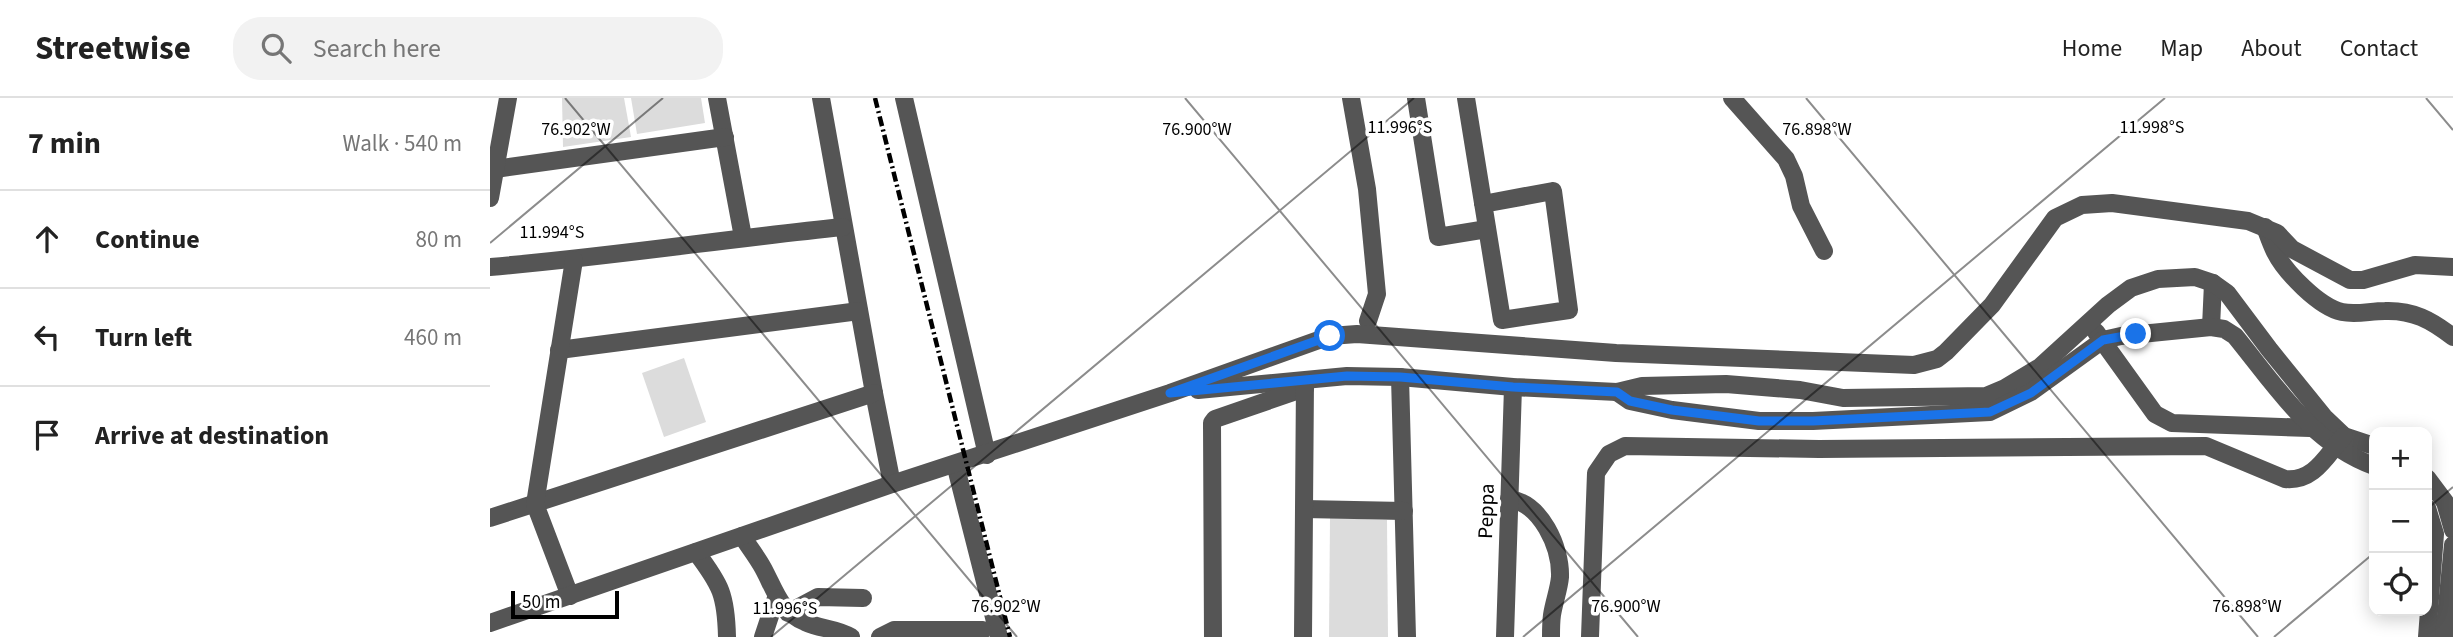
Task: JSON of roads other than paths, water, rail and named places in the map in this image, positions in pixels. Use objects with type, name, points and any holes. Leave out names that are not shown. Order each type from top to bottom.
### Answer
[{"type":"street","points":[[490,198],[508,98]]},
{"type":"street","points":[[717,98],[743,237]]},
{"type":"street","points":[[821,98],[892,485]]},
{"type":"street","points":[[904,98],[987,454]]},
{"type":"street","points":[[1351,98],[1367,189],[1377,294],[1368,321]]},
{"type":"street","points":[[1416,98],[1438,237],[1487,229]]},
{"type":"street","points":[[1466,98],[1487,229],[1502,320],[1569,310],[1553,191],[1483,204]]},
{"type":"street","points":[[1732,98],[1786,159],[1794,176],[1801,206],[1824,251]]},
{"type":"street","points":[[495,169],[725,137]]},
{"type":"street","points":[[490,623],[1170,393],[1330,336],[1357,334],[1616,353],[1914,365],[1937,359],[1992,305],[2050,223],[2067,211],[2082,205],[2112,203],[2248,221],[2277,233],[2292,249],[2350,279],[2363,280],[2415,265],[2453,267]]},
{"type":"street","points":[[490,267],[574,260],[743,237],[843,227]]},
{"type":"street","points":[[2265,227],[2283,266],[2324,304],[2339,312],[2353,314],[2385,311],[2418,315],[2431,320],[2453,337]]},
{"type":"street","points":[[570,596],[535,504],[574,260]]},
{"type":"street","points":[[1170,393],[1305,384],[1347,376],[1400,377],[1513,387],[1617,392],[1642,387],[1726,384],[1800,390],[1843,398],[1986,396],[2040,367],[2119,296],[2144,282],[2179,277],[2213,283],[2227,293],[2340,441],[2369,445]]},
{"type":"street","points":[[2211,327],[2213,283]]},
{"type":"street","points":[[559,350],[859,311]]},
{"type":"street","points":[[2090,323],[2155,414],[2172,423],[2310,428],[2340,441],[2369,462]]},
{"type":"street","points":[[1617,392],[1630,401],[1672,410],[1759,421],[1813,421],[1990,412],[2031,393],[2103,340],[2211,327],[2224,329],[2235,336],[2310,428]]},
{"type":"street","points":[[1400,377],[1406,637]]},
{"type":"street","points":[[1303,637],[1305,384]]},
{"type":"street","points":[[1213,637],[1212,423],[1215,419],[1305,384]]},
{"type":"street","points":[[1723,417],[1726,384]]},
{"type":"street","name":"Peppa","points":[[1505,637],[1513,387]]},
{"type":"street","points":[[490,519],[874,393]]},
{"type":"street","points":[[1590,637],[1596,473],[1609,454],[1625,446],[1819,449],[2206,446],[2294,480],[2315,471],[2340,441]]},
{"type":"street","points":[[880,637],[894,630],[991,634],[955,464]]},
{"type":"street","points":[[2432,485],[2445,502],[2453,530]]},
{"type":"street","points":[[1509,499],[1524,502],[1535,512],[1552,541],[1559,560],[1560,578],[1552,615],[1551,637]]},
{"type":"street","points":[[1304,509],[1404,511]]},
{"type":"street","points":[[2427,637],[2435,534],[2432,524]]},
{"type":"street","points":[[742,536],[763,569],[776,598],[788,613],[805,623],[840,630],[851,637]]},
{"type":"street","points":[[2444,637],[2453,545]]},
{"type":"street","points":[[696,552],[717,582],[726,606],[727,637]]},
{"type":"street","points":[[788,613],[818,597],[863,598]]},
{"type":"street","points":[[763,637],[776,598]]},
{"type":"railway","points":[[875,98],[1010,637]]}]
